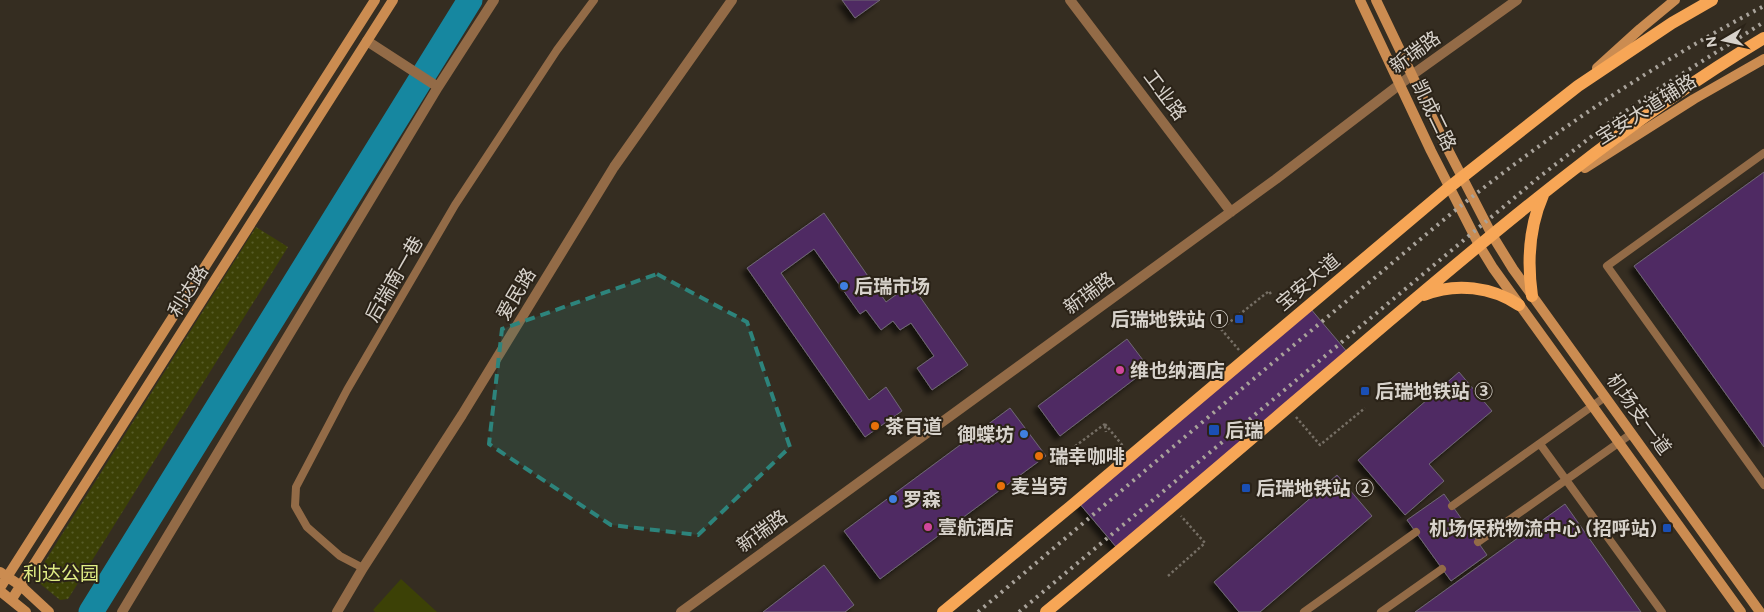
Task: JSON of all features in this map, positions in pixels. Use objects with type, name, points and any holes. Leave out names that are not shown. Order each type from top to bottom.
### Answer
[{"type":"main road","name":"宝安大道","points":[[943,612],[1450,187],[1578,86],[1672,23],[1712,0]]},
{"type":"main road","points":[[1046,612],[1479,245],[1634,123],[1764,38]]},
{"type":"main road","points":[[1532,296],[1531,238],[1535,216],[1546,192]]},
{"type":"main road","points":[[1413,301],[1438,291],[1473,288],[1501,295],[1519,305]]},
{"type":"street","name":"利达路","points":[[0,590],[4,574],[375,0]]},
{"type":"street","name":"利达路","points":[[12,599],[393,0]]},
{"type":"street","points":[[122,612],[438,87],[494,0]]},
{"type":"street","name":"爱民路","points":[[337,612],[363,568],[462,415],[614,167],[732,0]]},
{"type":"street","name":"工业路","points":[[1070,0],[1231,212]]},
{"type":"street","name":"凯成二路","points":[[1360,0],[1399,84],[1479,245]]},
{"type":"street","name":"凯成二路","points":[[1376,0],[1462,178],[1492,235]]},
{"type":"street","name":"新瑞路","points":[[681,612],[1284,173],[1412,74],[1517,0]]},
{"type":"street","points":[[1578,86],[1640,28],[1675,0]]},
{"type":"street","points":[[367,41],[438,87]]},
{"type":"street","name":"宝安大道辅路","points":[[1546,192],[1764,59]]},
{"type":"street","name":"机场支一道","points":[[1492,235],[1532,296],[1760,612]]},
{"type":"street","name":"机场支一道","points":[[1479,245],[1519,305],[1741,612]]},
{"type":"street","points":[[4,574],[21,586],[49,612]]},
{"type":"street","points":[[0,590],[26,612]]},
{"type":"lane","name":"后瑞南一巷","points":[[363,568],[340,556],[307,527],[295,506],[296,487],[347,390],[455,205],[557,50],[594,0]]},
{"type":"lane","points":[[1764,153],[1607,266],[1764,485]]},
{"type":"lane","points":[[1452,506],[1605,397]]},
{"type":"lane","points":[[1478,542],[1631,434]]},
{"type":"lane","points":[[1540,444],[1662,612]]},
{"type":"lane","points":[[1304,612],[1416,532]]},
{"type":"lane","points":[[1381,612],[1442,569]]},
{"type":"path","points":[[1242,354],[1221,328],[1269,291],[1272,296]]},
{"type":"path","points":[[1292,412],[1320,445],[1365,408]]},
{"type":"path","points":[[1105,424],[1106,432]]},
{"type":"path","points":[[1071,458],[1069,455],[1070,450],[1105,424]]},
{"type":"path","points":[[1105,424],[1127,451]]},
{"type":"path","points":[[1168,576],[1205,543],[1176,510]]},
{"type":"highlighted area","points":[[657,274],[747,322],[790,447],[698,535],[611,525],[489,444],[502,329]]},
{"type":"green space","name":"利达公园","points":[[256,227],[288,247],[68,599],[60,600],[38,582],[37,574]]},
{"type":"green space","points":[[401,579],[437,612],[375,612],[373,610]]},
{"type":"building","points":[[842,0],[880,0],[855,18]]},
{"type":"building","points":[[1764,172],[1764,447],[1634,266]]},
{"type":"building","points":[[824,213],[886,302],[911,284],[968,365],[932,390],[917,368],[934,356],[911,323],[900,330],[893,321],[881,330],[866,310],[860,314],[814,249],[781,273],[869,400],[886,387],[902,411],[865,437],[747,268]]},
{"type":"building","name":"后瑞","points":[[1310,308],[1348,353],[1117,548],[1079,503]]},
{"type":"building","points":[[1127,339],[1149,368],[1060,436],[1038,406]]},
{"type":"building","points":[[1459,372],[1492,411],[1429,464],[1444,481],[1405,515],[1358,460]]},
{"type":"building","points":[[1010,408],[1046,456],[880,579],[844,531]]},
{"type":"building","points":[[1337,475],[1372,516],[1260,612],[1239,612],[1214,582]]},
{"type":"building","points":[[1444,494],[1487,555],[1451,581],[1407,520]]},
{"type":"building","points":[[1565,504],[1641,612],[1415,612]]},
{"type":"building","points":[[824,565],[854,605],[845,612],[763,612]]},
{"type":"waterway","points":[[91,612],[470,0]]},
{"type":"railway","points":[[978,612],[1435,227],[1495,179],[1560,131],[1626,86],[1764,6]]},
{"type":"railway","points":[[1019,612],[1538,178],[1614,119],[1764,22]]},
{"type":"place","name":"后瑞市场","points":[[844,286]]},
{"type":"place","name":"后瑞地铁站 ①","points":[[1239,319]]},
{"type":"place","name":"维也纳酒店","points":[[1120,370]]},
{"type":"place","name":"后瑞地铁站 ③","points":[[1365,391]]},
{"type":"place","name":"茶百道","points":[[875,426]]},
{"type":"place","name":"后瑞","points":[[1214,430]]},
{"type":"place","name":"御蝶坊","points":[[1024,434]]},
{"type":"place","name":"瑞幸咖啡","points":[[1039,456]]},
{"type":"place","name":"麦当劳","points":[[1001,486]]},
{"type":"place","name":"后瑞地铁站 ②","points":[[1246,488]]},
{"type":"place","name":"罗森","points":[[893,499]]},
{"type":"place","name":"壹航酒店","points":[[928,527]]},
{"type":"place","name":"机场保税物流中心 (招呼站)","points":[[1667,528]]}]
